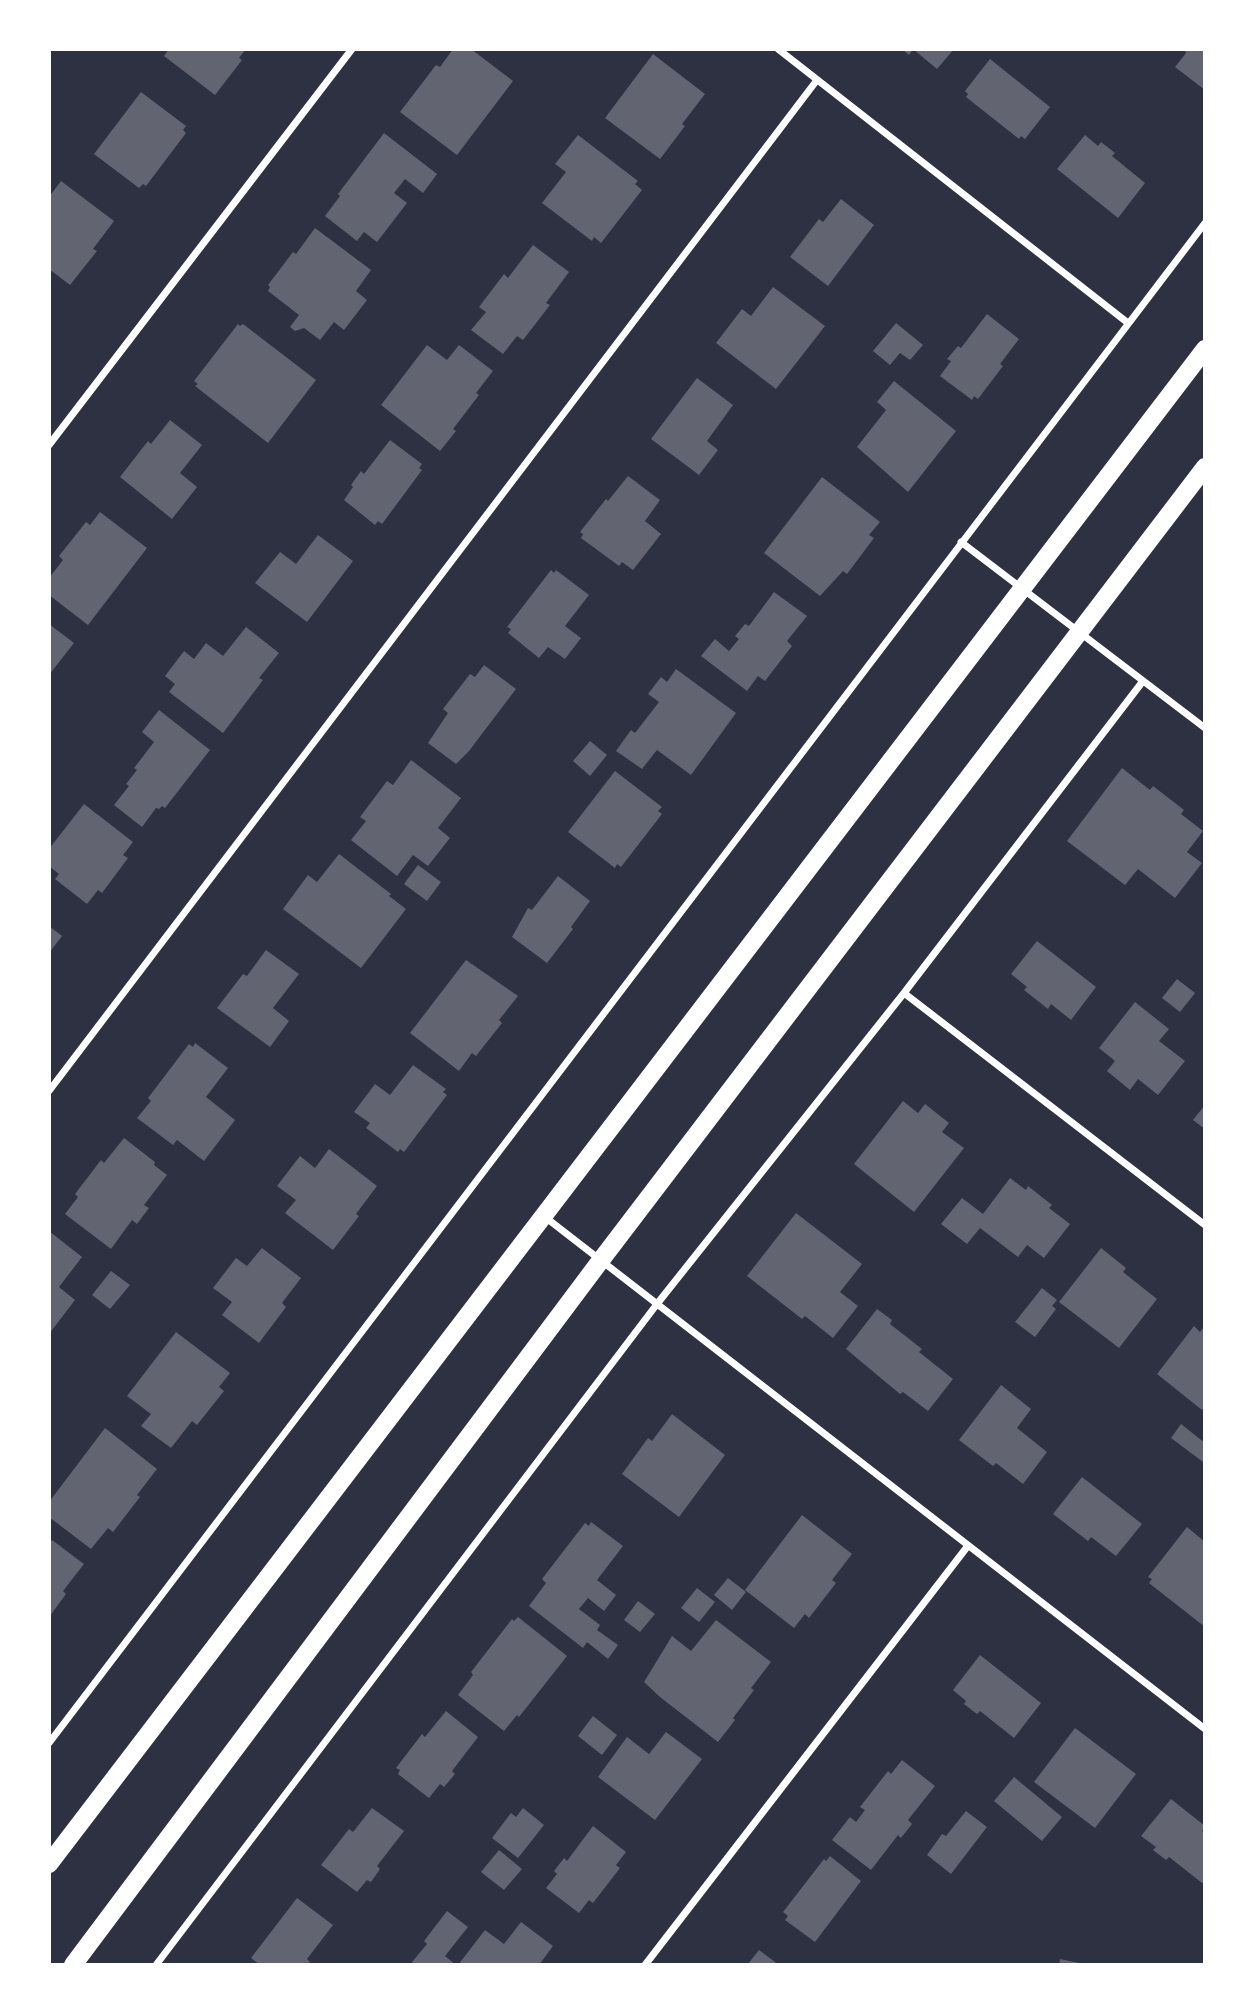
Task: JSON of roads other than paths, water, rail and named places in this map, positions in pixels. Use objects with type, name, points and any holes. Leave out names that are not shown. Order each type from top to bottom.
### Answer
[{"type":"main road","points":[[49,1864],[1205,349]]},
{"type":"main road","points":[[72,1965],[601,1260],[1205,467]]},
{"type":"street","points":[[49,445],[352,49]]},
{"type":"street","points":[[778,49],[1128,323]]},
{"type":"street","points":[[49,1091],[817,80]]},
{"type":"street","points":[[49,1743],[1205,223]]},
{"type":"street","points":[[961,542],[1205,728]]},
{"type":"street","points":[[156,1965],[657,1304],[904,993],[1143,681]]},
{"type":"street","points":[[904,993],[1205,1225]]},
{"type":"street","points":[[544,1216],[967,1547],[1205,1729]]},
{"type":"street","points":[[645,1965],[967,1547]]}]
